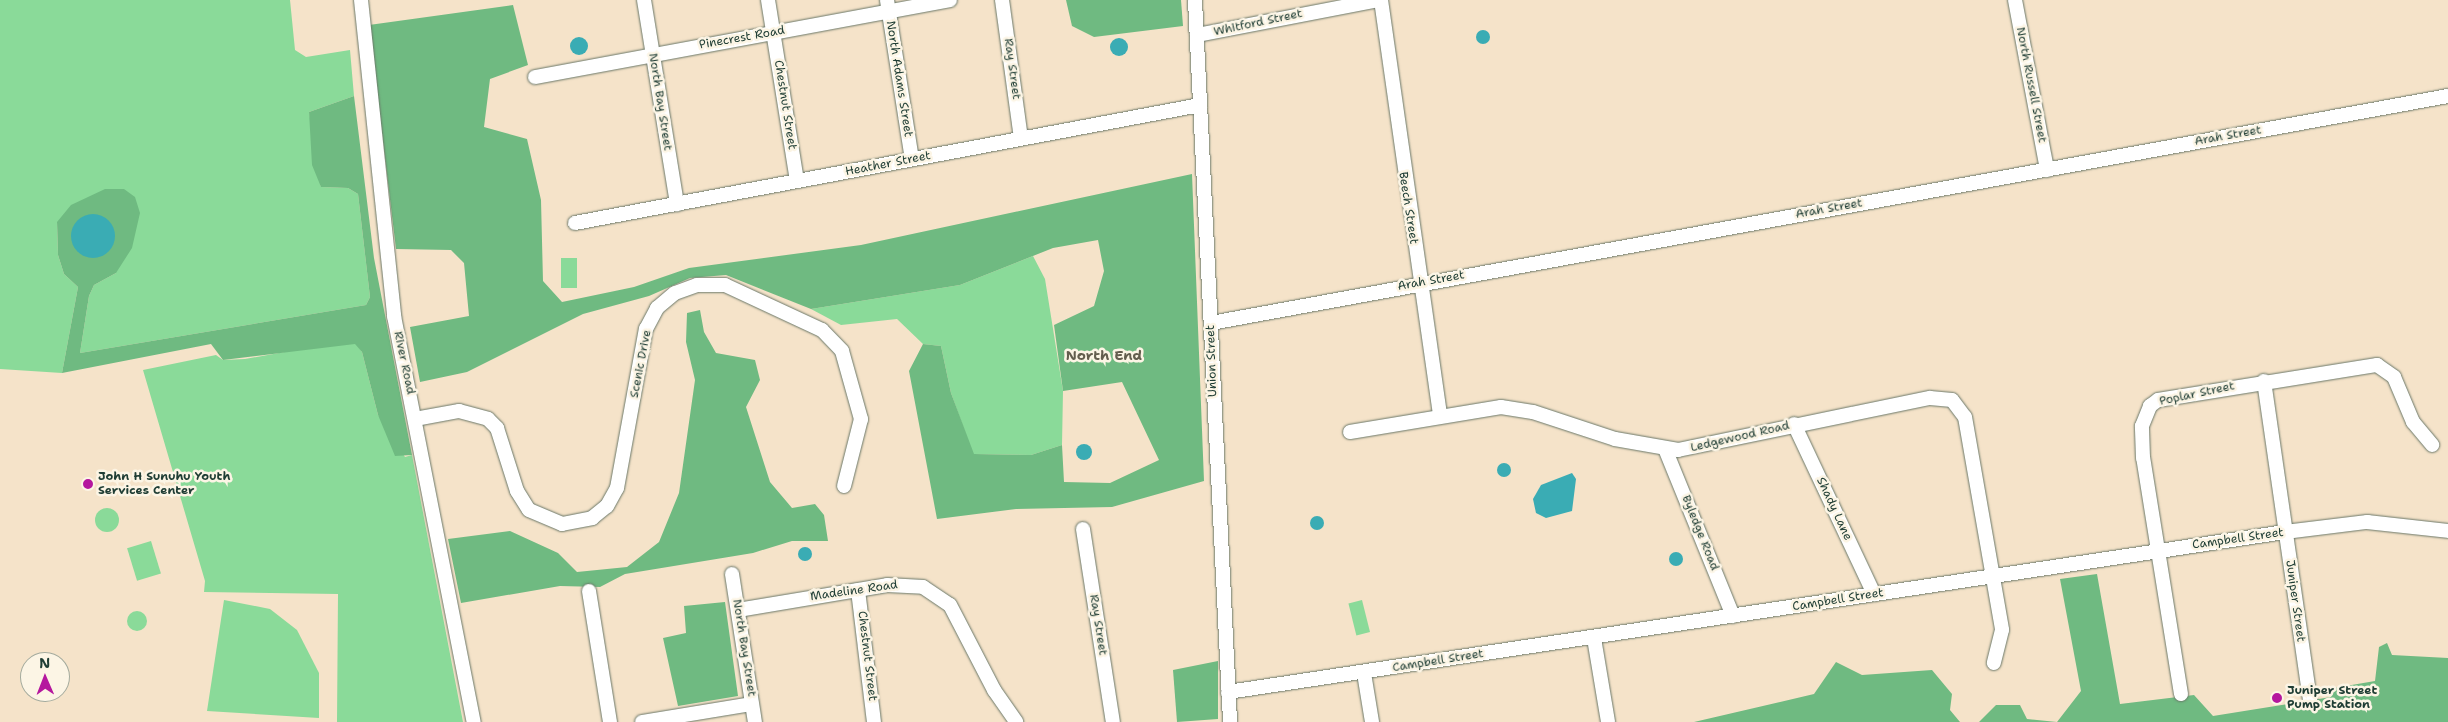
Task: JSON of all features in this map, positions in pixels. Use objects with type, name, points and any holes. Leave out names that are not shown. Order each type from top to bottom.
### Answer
[{"type":"street","name":"River Road","points":[[361,0],[392,299],[474,722]]},
{"type":"street","name":"North Bay Street","points":[[644,0],[677,204]]},
{"type":"street","name":"Chestnut Street","points":[[768,0],[798,181]]},
{"type":"street","name":"Pinecrest Road","points":[[535,77],[773,33],[888,6],[950,0]]},
{"type":"street","name":"Ray Street","points":[[1002,0],[1021,138]]},
{"type":"street","name":"Union Street","points":[[1195,0],[1230,722]]},
{"type":"street","name":"Whitford Street","points":[[1196,35],[1379,0]]},
{"type":"street","name":"Beech Street","points":[[1379,0],[1440,415]]},
{"type":"street","name":"North Russell Street","points":[[2015,0],[2047,170]]},
{"type":"street","name":"North Adams Street","points":[[888,6],[912,159]]},
{"type":"street","name":"Arah Street","points":[[1211,323],[1420,283],[2448,96]]},
{"type":"street","name":"Heather Street","points":[[575,223],[1200,105]]},
{"type":"street","name":"Scenic Drive","points":[[416,419],[458,411],[483,417],[497,428],[517,491],[529,510],[562,524],[592,518],[607,506],[618,488],[646,329],[657,308],[675,293],[697,285],[725,286],[822,330],[842,351],[861,419],[844,486]]},
{"type":"street","name":"Poplar Street","points":[[2181,694],[2143,458],[2144,415],[2158,400],[2264,381],[2377,365],[2394,377],[2412,422],[2432,445]]},
{"type":"street","name":"Juniper Street","points":[[2264,381],[2310,702]]},
{"type":"street","name":"Ledgewood Road","points":[[1350,432],[1440,415],[1512,408],[1666,450],[1930,398],[1952,400],[1966,417],[2002,630],[1994,664]]},
{"type":"street","name":"Shady Lane","points":[[1794,424],[1874,594]]},
{"type":"street","name":"Byledge Road","points":[[1666,450],[1733,616]]},
{"type":"street","name":"Campbell Street","points":[[1228,692],[1364,673],[2285,532],[2367,522],[2448,531]]},
{"type":"street","name":"Ray Street","points":[[1083,529],[1113,722]]},
{"type":"street","name":"North Bay Street","points":[[732,574],[755,722]]},
{"type":"street","name":"Madeline Road","points":[[738,610],[858,590],[907,584],[944,598],[1003,706],[1016,722]]},
{"type":"street","name":"Chestnut Street","points":[[858,590],[874,722]]},
{"type":"street","points":[[590,592],[610,722]]},
{"type":"street","points":[[1594,638],[1608,722]]},
{"type":"street","points":[[1364,673],[1372,722]]},
{"type":"street","points":[[642,722],[752,704]]},
{"type":"green space","points":[[0,0],[290,0],[295,50],[306,57],[350,50],[354,96],[309,112],[321,187],[348,188],[358,194],[370,297],[366,305],[80,353],[89,296],[94,285],[116,273],[57,222],[58,255],[64,274],[78,287],[62,373],[0,369]]},
{"type":"green space","points":[[1066,0],[1181,0],[1183,26],[1094,37],[1072,26]]},
{"type":"green space","points":[[513,5],[528,65],[490,79],[484,127],[527,139],[541,200],[543,281],[562,302],[634,287],[689,268],[861,245],[1192,174],[1204,481],[1112,507],[1016,509],[937,519],[909,371],[923,344],[941,346],[951,393],[974,454],[1031,455],[1062,445],[1064,482],[1110,483],[1159,460],[1122,382],[1063,391],[1054,325],[1094,306],[1104,271],[1098,240],[1053,248],[960,285],[811,309],[726,275],[690,278],[649,296],[583,314],[467,372],[420,382],[410,327],[469,316],[464,263],[451,250],[396,249],[369,25]]},
{"type":"green space","points":[[354,96],[374,258],[412,455],[395,456],[378,415],[362,352],[355,344],[223,360],[211,344],[62,373],[78,287],[64,274],[58,255],[57,222],[71,205],[105,189],[124,189],[135,197],[140,213],[132,248],[116,273],[94,285],[89,296],[80,353],[366,305],[370,297],[358,194],[348,188],[321,187],[312,165],[309,112]]},
{"type":"green space","points":[[1033,256],[1045,279],[1063,391],[1062,445],[1031,455],[973,454],[951,393],[941,346],[923,344],[897,319],[841,325],[811,309],[960,285]]},
{"type":"green space","points":[[561,258],[577,258],[577,288],[561,288]]},
{"type":"green space","points":[[700,310],[704,332],[716,353],[755,360],[760,380],[746,407],[770,482],[792,508],[815,504],[824,515],[828,541],[792,541],[753,553],[625,574],[600,587],[560,586],[461,603],[448,539],[510,531],[558,553],[577,572],[627,567],[659,542],[679,493],[695,380],[686,342],[687,313]]},
{"type":"green space","points":[[334,343],[356,343],[362,352],[378,415],[405,457],[412,455],[463,722],[337,722],[338,594],[204,592],[205,581],[143,370],[216,355],[223,360],[245,359]]},
{"type":"green space","points":[[107,508],[116,511],[119,520],[116,529],[107,532],[98,529],[95,520],[98,511]]},
{"type":"green space","points":[[151,541],[161,574],[137,581],[127,548]]},
{"type":"green space","points":[[2097,574],[2120,704],[2194,695],[2213,716],[2331,697],[2334,688],[2375,681],[2379,647],[2387,643],[2392,655],[2448,658],[2448,722],[2057,722],[2081,691],[2060,579]]},
{"type":"green space","points":[[224,600],[270,609],[297,630],[319,673],[319,718],[207,711]]},
{"type":"green space","points":[[1362,600],[1370,632],[1356,635],[1348,603]]},
{"type":"green space","points":[[725,602],[738,696],[678,706],[663,638],[686,633],[684,606]]},
{"type":"green space","points":[[137,611],[144,614],[147,621],[144,628],[137,631],[130,628],[127,621],[130,614]]},
{"type":"green space","points":[[1218,661],[1218,719],[1177,722],[1173,670]]},
{"type":"green space","points":[[1836,662],[1862,675],[1932,670],[1952,694],[1950,710],[1960,722],[1694,722],[1814,694]]},
{"type":"green space","points":[[1996,705],[2020,705],[2027,719],[2057,722],[1979,722]]},
{"type":"water","points":[[1480,30],[1486,30],[1490,37],[1486,44],[1480,44],[1476,40],[1476,34]]},
{"type":"water","points":[[575,37],[583,37],[588,42],[586,53],[575,55],[570,50],[570,42]]},
{"type":"water","points":[[1119,38],[1125,41],[1128,47],[1125,53],[1119,56],[1113,53],[1110,47],[1113,41]]},
{"type":"water","points":[[97,214],[109,220],[114,227],[114,245],[109,252],[102,257],[89,258],[81,255],[74,248],[71,232],[74,224],[81,217]]},
{"type":"water","points":[[1084,444],[1092,452],[1084,460],[1076,452]]},
{"type":"water","points":[[1501,463],[1507,463],[1511,470],[1507,477],[1501,477],[1497,473],[1497,467]]},
{"type":"water","points":[[1572,473],[1576,479],[1572,511],[1546,518],[1536,513],[1533,499],[1541,485]]},
{"type":"water","points":[[1314,516],[1320,516],[1324,523],[1320,530],[1314,530],[1310,526],[1310,520]]},
{"type":"water","points":[[802,547],[808,547],[812,554],[808,561],[802,561],[798,557],[798,551]]},
{"type":"water","points":[[1673,552],[1679,552],[1683,559],[1679,566],[1673,566],[1669,562],[1669,556]]},
{"type":"place","name":"John H Sunuhu Youth Services Center","points":[[88,484]]},
{"type":"place","name":"Juniper Street Pump Station","points":[[2277,698]]},
{"type":"district","name":"North End","points":[[1104,355]]}]
